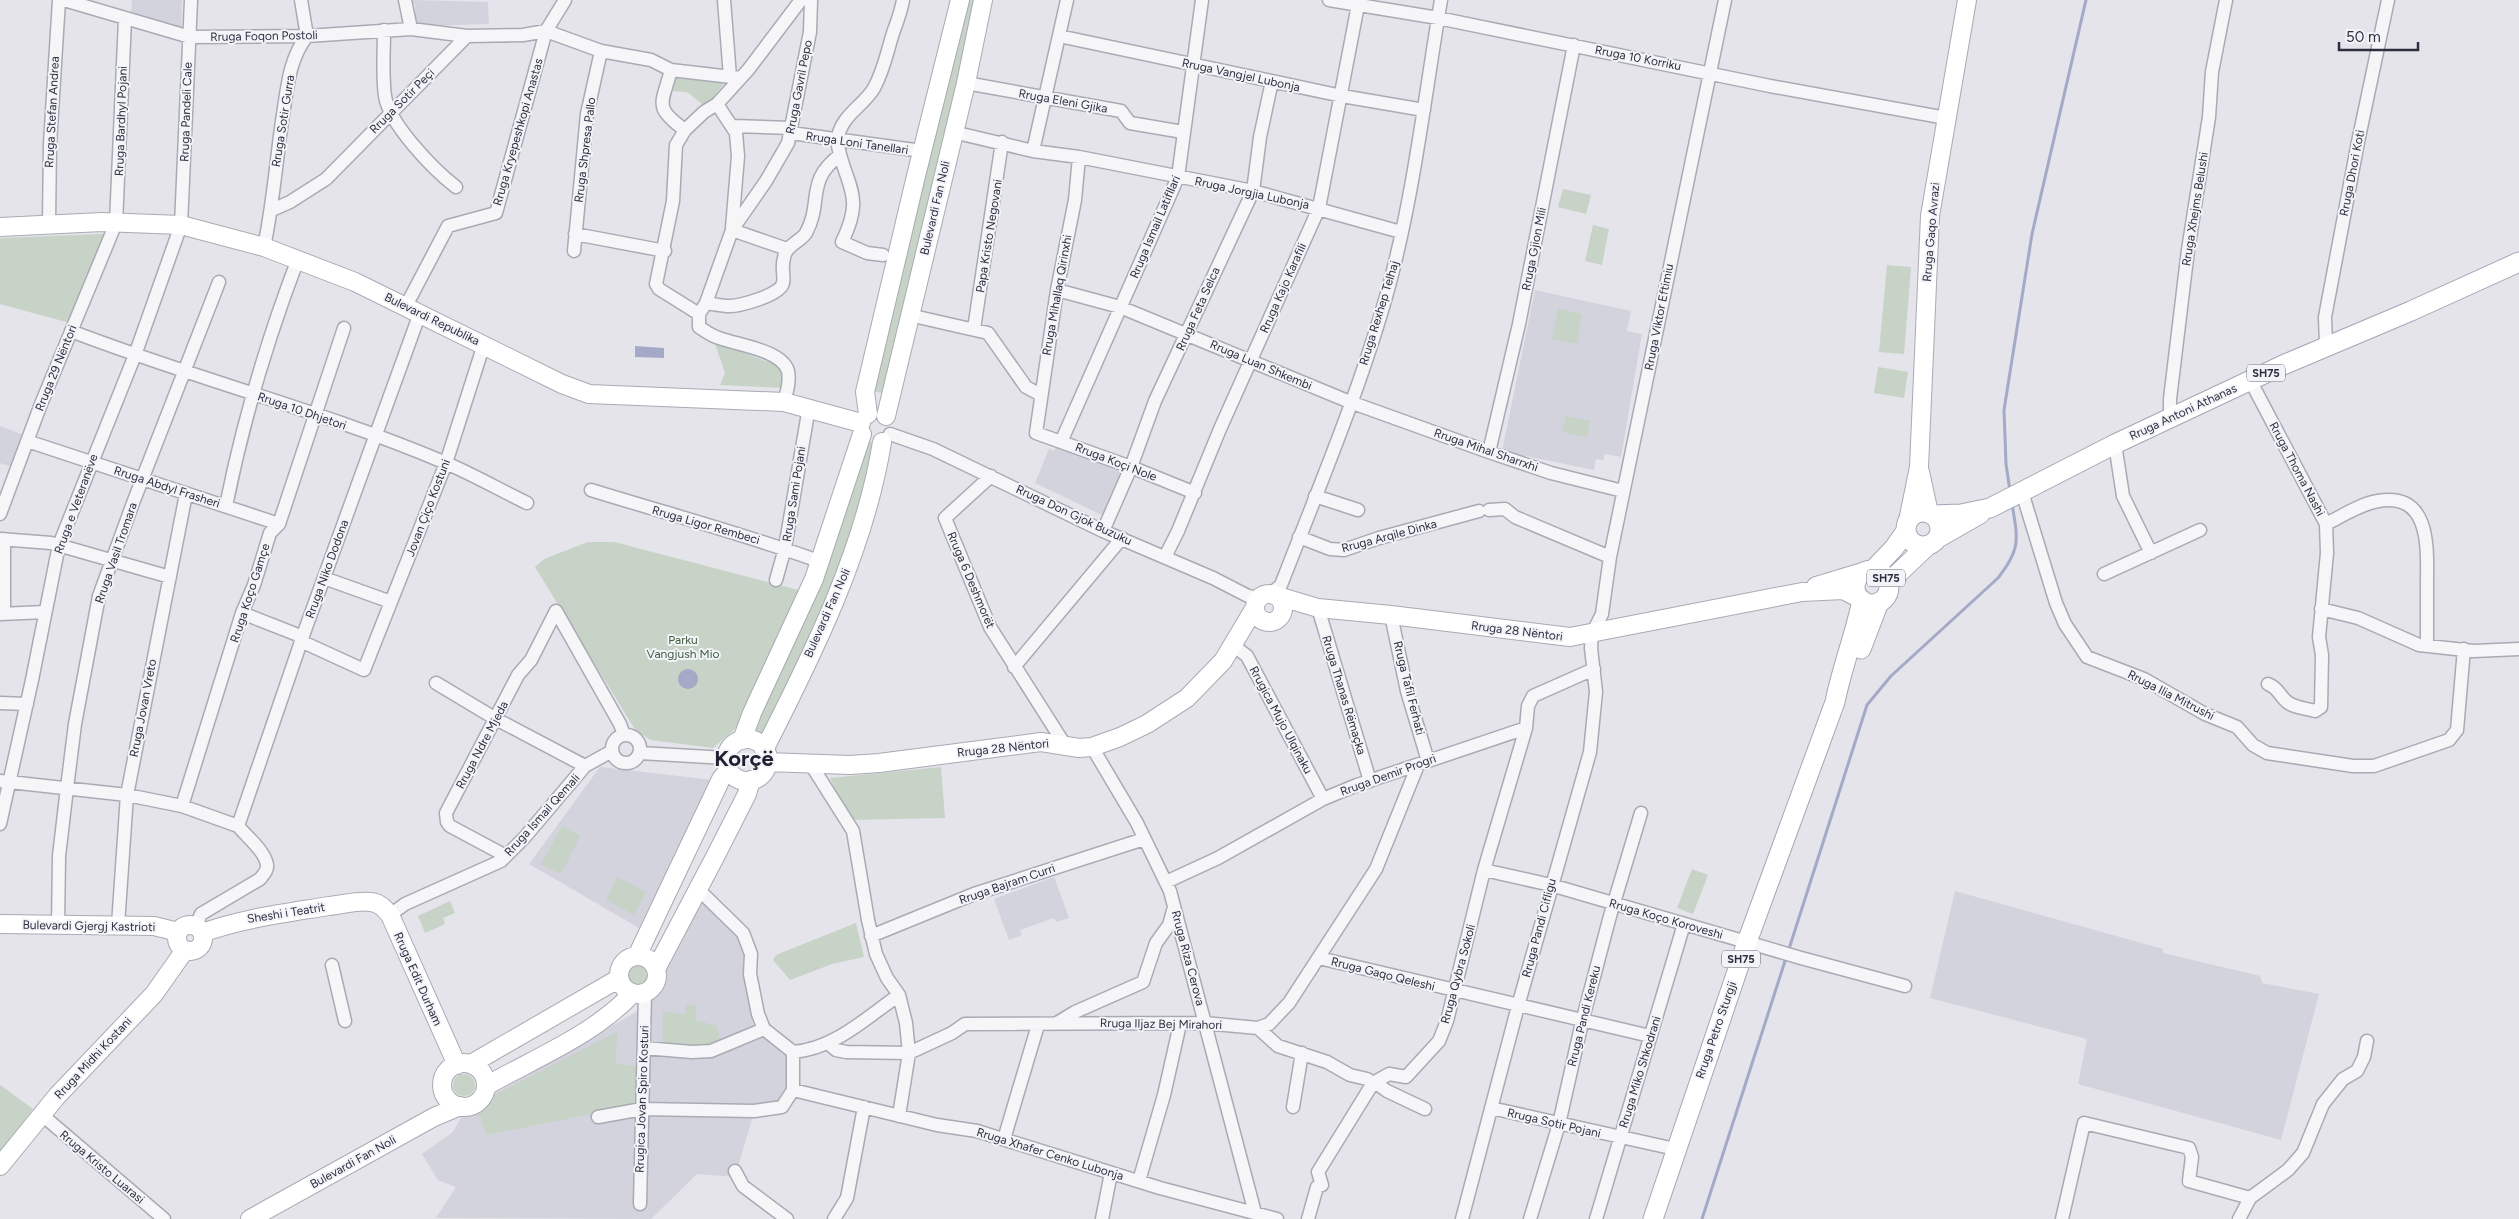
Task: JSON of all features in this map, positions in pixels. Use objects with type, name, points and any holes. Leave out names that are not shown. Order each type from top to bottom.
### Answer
[{"type":"main road","name":"Bulevardi Fan Noli","points":[[742,740],[752,713],[821,562],[864,423],[865,392],[960,0]]},
{"type":"main road","name":"Bulevardi Fan Noli","points":[[886,416],[966,83],[983,0]]},
{"type":"main road","name":"Rruga Gaqo Avrazi","points":[[1907,526],[1919,466],[1927,252],[1934,190],[1967,0]]},
{"type":"main road","name":"Bulevardi Republika","points":[[0,227],[49,223],[181,225],[264,247],[298,259],[413,310],[562,384],[589,394],[784,402],[809,407],[864,423]]},
{"type":"main road","name":"Rruga Antoni Athanas","points":[[1932,542],[1970,521],[1988,508],[2115,444],[2250,380],[2519,262]]},
{"type":"main road","points":[[880,412],[886,416],[891,426],[886,438],[870,442],[864,423],[880,412]]},
{"type":"main road","name":"Bulevardi Fan Noli","points":[[766,756],[840,590],[886,438]]},
{"type":"main road","name":"Rruga Gaqo Avrazi","points":[[1919,466],[1931,514]]},
{"type":"main road","name":"Rruga Antoni Athanas","points":[[1931,514],[1945,516],[1988,508]]},
{"type":"main road","name":"SH75","points":[[1871,570],[1894,548],[1907,526],[1918,513],[1931,514]]},
{"type":"main road","points":[[1907,526],[1913,543],[1932,542],[1939,523],[1931,514]]},
{"type":"main road","name":"SH75","points":[[1888,583],[1932,542]]},
{"type":"main road","name":"Rruga 28 Nëntori","points":[[1802,592],[1833,579],[1871,570]]},
{"type":"main road","name":"SH75","points":[[1871,570],[1883,574],[1888,583],[1887,594],[1867,600],[1855,592],[1856,581],[1862,572],[1871,570]]},
{"type":"main road","name":"Rruga 28 Nëntori","points":[[766,756],[810,763],[850,765],[1041,742],[1079,748],[1092,747],[1120,738],[1174,708],[1204,681],[1234,646],[1266,599],[1318,608],[1391,614],[1570,637],[1802,592],[1843,590],[1867,600]]},
{"type":"main road","points":[[1266,599],[1283,603],[1283,611],[1275,620],[1262,621],[1257,616],[1266,599]]},
{"type":"main road","name":"Rruga Petro Sturgji","points":[[1653,1219],[1675,1149],[1747,942],[1834,702],[1842,666],[1857,622],[1867,600]]},
{"type":"main road","name":"Rruga 28 Nëntori","points":[[1234,646],[1275,620],[1318,608]]},
{"type":"main road","points":[[728,764],[738,779],[751,780],[762,774],[766,756],[755,741],[742,740],[731,746],[728,764],[722,779],[638,956],[622,963],[618,979],[447,1072],[444,1078],[444,1091],[453,1101],[473,1105],[479,1101],[486,1086],[591,1028],[639,994],[654,986],[656,969],[699,890],[747,794],[751,780]]},
{"type":"main road","name":"Sheshi i Teatrit","points":[[199,929],[235,921],[371,902],[380,905],[390,914]]},
{"type":"main road","name":"Rruga Edit Durham","points":[[390,914],[464,1064]]},
{"type":"main road","name":"Bulevardi Gjergj Kastrioti","points":[[0,924],[154,926],[178,932]]},
{"type":"main road","points":[[184,926],[199,929],[201,946],[194,950],[185,950],[178,945],[178,932],[184,926]]},
{"type":"main road","name":"Rruga Midhi Kostani","points":[[0,1166],[41,1114],[154,994],[185,950]]},
{"type":"main road","points":[[638,956],[649,960],[656,969]]},
{"type":"main road","points":[[618,979],[626,991],[639,994]]},
{"type":"main road","points":[[464,1064],[482,1073],[486,1086]]},
{"type":"main road","name":"Bulevardi Fan Noli","points":[[250,1219],[434,1117],[453,1101]]},
{"type":"street","name":"Rruga Stefan Andrea","points":[[49,223],[50,144],[59,0]]},
{"type":"street","name":"Rruga Foqon Postoli","points":[[64,0],[190,37],[307,36],[411,29],[467,36]]},
{"type":"street","name":"Rruga Pandeli Cale","points":[[181,225],[191,0]]},
{"type":"street","points":[[301,0],[307,36]]},
{"type":"street","points":[[405,0],[411,29]]},
{"type":"street","points":[[546,31],[566,0]]},
{"type":"street","points":[[724,0],[735,77]]},
{"type":"street","points":[[784,402],[789,383],[787,369],[780,360],[757,349],[718,338],[699,327],[699,314],[659,289],[656,284],[665,250],[674,201],[676,145],[685,130],[704,112],[717,104],[735,77],[801,0]]},
{"type":"street","name":"Rruga Gavril Pepo","points":[[699,314],[706,303],[732,230],[766,181],[788,143],[798,84],[810,32],[811,0]]},
{"type":"street","points":[[883,255],[867,253],[842,242],[852,220],[854,204],[851,186],[837,141],[839,132],[856,106],[873,90],[883,68],[901,13],[903,0]]},
{"type":"street","points":[[1033,150],[1043,98],[1067,0]]},
{"type":"street","name":"Rruga Ismail Latifllari","points":[[1061,442],[1178,178],[1202,0]]},
{"type":"street","name":"Rruga 10 Korriku","points":[[1329,0],[1438,18],[1770,86],[1946,118]]},
{"type":"street","name":"Rruga Rexhep Telhaj","points":[[1266,599],[1281,585],[1300,537],[1350,402],[1388,289],[1401,232],[1424,110],[1441,0]]},
{"type":"street","name":"Rruga Viktor Eftimiu","points":[[1592,634],[1602,614],[1610,557],[1623,491],[1708,72],[1725,0]]},
{"type":"street","name":"Rruga Xhejms Belushi","points":[[2170,418],[2170,399],[2188,250],[2209,117],[2212,72],[2226,0]]},
{"type":"street","name":"Rruga Dhori Koti","points":[[2326,346],[2325,317],[2358,142],[2388,0]]},
{"type":"street","name":"Rruga Kajo Karafili","points":[[1165,557],[1195,493],[1220,429],[1319,208],[1358,5]]},
{"type":"street","name":"Rruga Bardhyl Pojani","points":[[116,223],[119,198],[125,19]]},
{"type":"street","points":[[384,30],[385,96],[390,112],[407,137],[437,173],[456,187]]},
{"type":"street","points":[[467,36],[523,35],[546,31],[601,51],[651,60],[671,70],[735,77]]},
{"type":"street","name":"Rruga Kryepeshkopi Anastas","points":[[413,310],[448,226],[496,213],[546,31]]},
{"type":"street","name":"Rruga Sotir Gurra","points":[[264,247],[272,204],[288,84],[295,55],[307,36]]},
{"type":"street","name":"Rruga Sotir Peçi","points":[[272,204],[290,202],[326,179],[467,36]]},
{"type":"street","name":"Rruga Vangjel Lubonja","points":[[1059,36],[1272,82],[1424,110]]},
{"type":"street","name":"Rruga Gjion Mili","points":[[1489,452],[1519,324],[1574,45]]},
{"type":"street","name":"Rruga Shpresa Pallo","points":[[574,251],[587,114],[601,51]]},
{"type":"street","points":[[671,70],[662,104],[666,116],[685,130]]},
{"type":"street","name":"Rruga Feta Selca","points":[[1103,531],[1131,466],[1155,401],[1188,334],[1219,260],[1253,191],[1260,137],[1272,82]]},
{"type":"street","name":"Rruga Eleni Gjika","points":[[966,83],[1121,111],[1130,123],[1183,132]]},
{"type":"street","points":[[717,104],[736,133],[738,156],[732,230],[787,249]]},
{"type":"street","name":"Rruga Loni Tanellari","points":[[733,126],[791,130],[837,141],[922,151]]},
{"type":"street","name":"Rruga Jorgjia Lubonja","points":[[953,132],[1033,150],[1253,191],[1401,232]]},
{"type":"street","name":"Papa Kristo Negovani","points":[[974,329],[1002,142]]},
{"type":"street","points":[[706,303],[731,306],[772,295],[781,290],[784,282],[781,264],[787,249],[805,234],[813,215],[815,190],[819,178],[840,155]]},
{"type":"street","name":"Rruga Mihallaq Qirinxhi","points":[[1036,433],[1057,290],[1075,200],[1078,157]]},
{"type":"street","name":"Rruga 29 Nëntori","points":[[0,514],[27,441],[116,223]]},
{"type":"street","name":"Rruga e Veteranëve","points":[[0,824],[5,782],[27,704],[58,545],[135,356],[181,225]]},
{"type":"street","points":[[575,234],[665,250]]},
{"type":"street","points":[[226,506],[232,472],[252,394],[276,317],[298,259]]},
{"type":"street","name":"Rruga Vasil Tromara","points":[[58,926],[59,856],[75,724],[100,596],[142,480],[219,282]]},
{"type":"street","name":"Rruga Luan Shkembi","points":[[1057,290],[1120,306],[1350,402]]},
{"type":"street","name":"Rruga Niko Dodona","points":[[238,826],[374,436],[413,310]]},
{"type":"street","points":[[910,315],[974,329],[992,337],[1026,387],[1041,395]]},
{"type":"street","name":"Rruga Koço Gamçe","points":[[182,806],[242,613],[254,585],[270,533],[279,524],[344,328]]},
{"type":"street","name":"Rruga 10 Dhjetori","points":[[71,331],[135,356],[314,415],[446,463],[527,503]]},
{"type":"street","name":"Jovan Çiço Kostuni","points":[[302,638],[305,643],[364,670],[446,463],[484,344]]},
{"type":"street","name":"Rruga Thoma Nashi","points":[[2250,380],[2326,524],[2327,553],[2319,637],[2322,655],[2322,707],[2315,711],[2292,705],[2285,700],[2276,687],[2268,684]]},
{"type":"street","name":"Rruga Mihal Sharrxhi","points":[[1350,402],[1551,473],[1623,491]]},
{"type":"street","name":"Rruga Sami Pojani","points":[[776,580],[785,548],[809,407]]},
{"type":"street","name":"Rruga Koçi Nole","points":[[1036,433],[1131,466],[1195,493]]},
{"type":"street","name":"Rruga Don Gjok Buzuku","points":[[886,438],[933,449],[1103,531],[1165,557],[1248,596],[1266,599]]},
{"type":"street","name":"Rruga Abdyl Frasheri","points":[[27,441],[279,524]]},
{"type":"street","points":[[2115,444],[2123,496],[2151,553]]},
{"type":"street","name":"Rruga 6 Deshmorët","points":[[991,476],[944,518],[990,627],[1066,745]]},
{"type":"street","name":"Rruga Ligor Rembeci","points":[[591,490],[785,548],[821,562]]},
{"type":"street","name":"Rruga Ilia Mitrushi","points":[[2020,493],[2059,610],[2065,624],[2087,657],[2144,679],[2205,714],[2237,727],[2253,745],[2268,753],[2353,766],[2374,766],[2449,740],[2457,730],[2464,650]]},
{"type":"street","name":"Rruga Jovan Vreto","points":[[118,925],[127,795],[186,494]]},
{"type":"street","points":[[1315,496],[1358,510]]},
{"type":"street","points":[[2326,524],[2379,501],[2399,502],[2415,511],[2420,518],[2427,541],[2427,646]]},
{"type":"street","name":"Rruga Arqile Dinka","points":[[1300,537],[1330,549],[1344,550],[1484,510],[1505,509],[1515,516],[1610,557]]},
{"type":"street","points":[[2104,574],[2200,530]]},
{"type":"street","points":[[1014,667],[1122,538]]},
{"type":"street","points":[[45,612],[2,614],[2,539],[58,545],[170,577]]},
{"type":"street","points":[[324,578],[391,602]]},
{"type":"street","name":"Rruga Thanas Rëmaçka","points":[[1318,608],[1370,781]]},
{"type":"street","points":[[2321,609],[2358,618],[2406,640],[2427,646],[2464,650],[2519,650]]},
{"type":"street","name":"Rruga Ndre Mjeda","points":[[506,856],[450,826],[446,818],[518,675],[531,660],[556,611],[620,724],[624,735]]},
{"type":"street","points":[[242,613],[302,638]]},
{"type":"street","name":"Rruga Tafil Ferhati","points":[[1391,614],[1423,763]]},
{"type":"street","name":"Rruga Pandi Cifligu","points":[[1462,1219],[1551,885],[1590,752],[1596,692],[1592,634]]},
{"type":"street","name":"Rrugica Mujo Ulqinaku","points":[[1234,646],[1247,656],[1323,799]]},
{"type":"street","points":[[1526,728],[1528,706],[1534,696],[1594,669]]},
{"type":"street","points":[[436,684],[496,719],[586,766]]},
{"type":"street","points":[[0,703],[27,704]]},
{"type":"street","name":"Rruga Demir Progri","points":[[1166,882],[1218,858],[1323,799],[1526,728]]},
{"type":"street","name":"Rruga Qybra Sokoli","points":[[1374,1083],[1382,1076],[1389,1074],[1406,1077],[1438,1041],[1455,992],[1484,870],[1526,728]]},
{"type":"street","points":[[624,735],[637,740],[640,753],[637,759],[627,764],[617,760],[612,751],[615,741],[624,735]]},
{"type":"street","name":"Rruga Riza Cerova","points":[[1092,747],[1166,882],[1255,1213]]},
{"type":"street","name":"Rruga Ismail Qemali","points":[[390,914],[406,904],[492,866],[506,856],[586,766],[612,751]]},
{"type":"street","points":[[640,753],[728,764]]},
{"type":"street","points":[[810,763],[853,831],[871,936],[887,978],[899,996],[906,1022],[909,1053],[899,1116]]},
{"type":"street","points":[[1423,763],[1376,869],[1319,958],[1275,1019],[1258,1028],[1278,1046],[1302,1052],[1327,1062],[1350,1074],[1367,1079],[1387,1091],[1425,1108]]},
{"type":"street","points":[[5,782],[127,795],[182,806],[238,826],[262,854],[267,864],[267,870],[260,879],[201,914],[199,929]]},
{"type":"street","name":"Rruga Pandi Kereku","points":[[1530,1219],[1559,1124],[1582,1022],[1613,903],[1641,813]]},
{"type":"street","name":"Rruga Bajram Curri","points":[[871,936],[974,894],[1144,839]]},
{"type":"street","name":"Rruga Koço Koroveshi","points":[[1484,870],[1551,885],[1772,950],[1905,986]]},
{"type":"street","points":[[699,890],[743,934],[751,954],[750,974],[758,1014],[764,1029],[793,1052],[810,1051],[829,1044],[899,996]]},
{"type":"street","points":[[1057,1022],[1143,982],[1156,943],[1169,925],[1174,906]]},
{"type":"street","name":"Rruga Miko Shkodrani","points":[[1596,1219],[1684,924]]},
{"type":"street","name":"Rruga Gaqo Qeleshi","points":[[1319,958],[1582,1022],[1650,1036]]},
{"type":"street","points":[[332,965],[346,1021]]},
{"type":"street","name":"Rrugica Jovan Spiro Kosturi","points":[[639,994],[644,1048],[640,1204]]},
{"type":"street","name":"Rruga Iljaz Bej Mirahori","points":[[909,1053],[938,1041],[965,1024],[1038,1025],[1057,1022],[1204,1023],[1258,1028]]},
{"type":"street","points":[[1138,1182],[1164,1095],[1180,1024]]},
{"type":"street","points":[[1004,1139],[1038,1025]]},
{"type":"street","points":[[644,1048],[692,1052],[711,1051],[764,1029]]},
{"type":"street","points":[[2239,1219],[2250,1198],[2288,1170],[2303,1153],[2323,1104],[2343,1079],[2357,1071],[2364,1057],[2367,1041]]},
{"type":"street","points":[[829,1044],[836,1050],[846,1052],[909,1053]]},
{"type":"street","points":[[598,1117],[642,1109],[754,1111],[782,1107],[793,1090],[793,1052]]},
{"type":"street","points":[[1293,1107],[1302,1052]]},
{"type":"street","points":[[1308,1219],[1317,1187],[1322,1185],[1318,1172],[1374,1083]]},
{"type":"street","name":"Rruga Xhafer Cenko Lubonja","points":[[793,1090],[937,1125],[977,1131],[1138,1182],[1277,1219]]},
{"type":"street","points":[[834,1219],[847,1198],[864,1107]]},
{"type":"street","name":"Rruga Sotir Pojani","points":[[1491,1108],[1675,1149]]},
{"type":"street","name":"Rruga Kristo Luarasi","points":[[41,1114],[164,1219]]},
{"type":"street","points":[[2062,1219],[2084,1123],[2189,1148],[2192,1157],[2189,1181],[2250,1198]]},
{"type":"street","points":[[736,1171],[743,1186],[787,1219]]},
{"type":"street","points":[[1102,1219],[1111,1173]]},
{"type":"shaded area","points":[[132,0],[182,0],[181,29],[131,15]]},
{"type":"shaded area","points":[[412,0],[488,2],[489,24],[416,26],[415,4],[412,4]]},
{"type":"shaded area","points":[[1535,290],[1631,311],[1627,331],[1642,334],[1621,457],[1605,454],[1603,460],[1596,459],[1594,470],[1502,451]]},
{"type":"shaded area","points":[[0,426],[24,435],[12,467],[0,463]]},
{"type":"shaded area","points":[[1057,444],[1125,469],[1106,517],[1035,483],[1049,449],[1054,451]]},
{"type":"shaded area","points":[[600,767],[713,780],[639,928],[529,864]]},
{"type":"shaded area","points":[[1054,877],[1069,918],[1056,922],[1054,918],[1020,930],[1022,935],[1009,940],[994,899]]},
{"type":"shaded area","points":[[1955,891],[2163,949],[2163,953],[2260,976],[2262,983],[2319,994],[2281,1140],[2078,1084],[2087,1039],[1930,998]]},
{"type":"shaded area","points":[[698,898],[744,938],[748,955],[753,1024],[790,1054],[784,1108],[754,1112],[735,1177],[697,1174],[651,1219],[436,1218],[456,1187],[438,1180],[422,1154],[453,1132],[465,1110],[636,1012]]},
{"type":"green space","points":[[964,0],[980,0],[887,394],[868,390]]},
{"type":"green space","points":[[674,75],[725,82],[706,107],[687,92],[673,91]]},
{"type":"green space","points":[[1563,189],[1591,195],[1586,214],[1558,207]]},
{"type":"green space","points":[[1593,225],[1609,229],[1602,265],[1585,261]]},
{"type":"green space","points":[[105,235],[70,323],[0,304],[0,238]]},
{"type":"green space","points":[[1887,265],[1911,267],[1904,354],[1879,352]]},
{"type":"green space","points":[[1558,309],[1582,314],[1577,344],[1552,339]]},
{"type":"green space","points":[[714,341],[781,367],[786,388],[720,385],[725,373]]},
{"type":"green space","points":[[1878,367],[1908,372],[1904,398],[1874,393]]},
{"type":"green space","points":[[1566,416],[1590,421],[1587,437],[1562,432]]},
{"type":"green space","points":[[862,439],[879,444],[848,561],[765,746],[745,738]]},
{"type":"green space","name":"Parku Vangjush Mio","points":[[588,542],[614,542],[802,591],[742,723],[713,748],[651,740],[636,731],[535,567],[544,559]]},
{"type":"green space","points":[[941,767],[945,818],[850,820],[830,778]]},
{"type":"green space","points":[[562,826],[580,836],[561,874],[541,864]]},
{"type":"green space","points":[[1692,869],[1708,875],[1693,914],[1677,908]]},
{"type":"green space","points":[[617,877],[646,892],[634,915],[606,900]]},
{"type":"green space","points":[[450,901],[455,913],[443,918],[445,924],[425,933],[418,916]]},
{"type":"green space","points":[[856,923],[864,957],[832,964],[790,980],[773,960],[776,955]]},
{"type":"green space","points":[[637,964],[645,967],[648,975],[645,983],[637,986],[629,983],[626,975],[629,967]]},
{"type":"green space","points":[[686,1005],[696,1005],[696,1020],[717,1026],[721,1043],[708,1048],[663,1045],[663,1012],[685,1014]]},
{"type":"green space","points":[[617,1032],[616,1064],[636,1066],[636,1105],[487,1135],[475,1105]]},
{"type":"green space","points":[[464,1074],[472,1077],[475,1085],[472,1093],[464,1096],[456,1093],[453,1085],[456,1077]]},
{"type":"green space","points":[[0,1085],[33,1109],[0,1152]]},
{"type":"water","points":[[635,346],[664,348],[664,358],[635,357]]},
{"type":"water","points":[[688,669],[695,672],[698,679],[695,686],[688,689],[681,686],[678,679],[681,672]]},
{"type":"waterway","points":[[2010,491],[2006,464],[2004,410],[2032,234],[2086,0]]},
{"type":"waterway","points":[[1788,952],[1867,705],[1891,676],[1998,578],[2011,559],[2016,543],[2016,526],[2012,504]]},
{"type":"waterway","points":[[1702,1219],[1786,958]]},
{"type":"district","name":"Korçë","points":[[744,758]]}]
